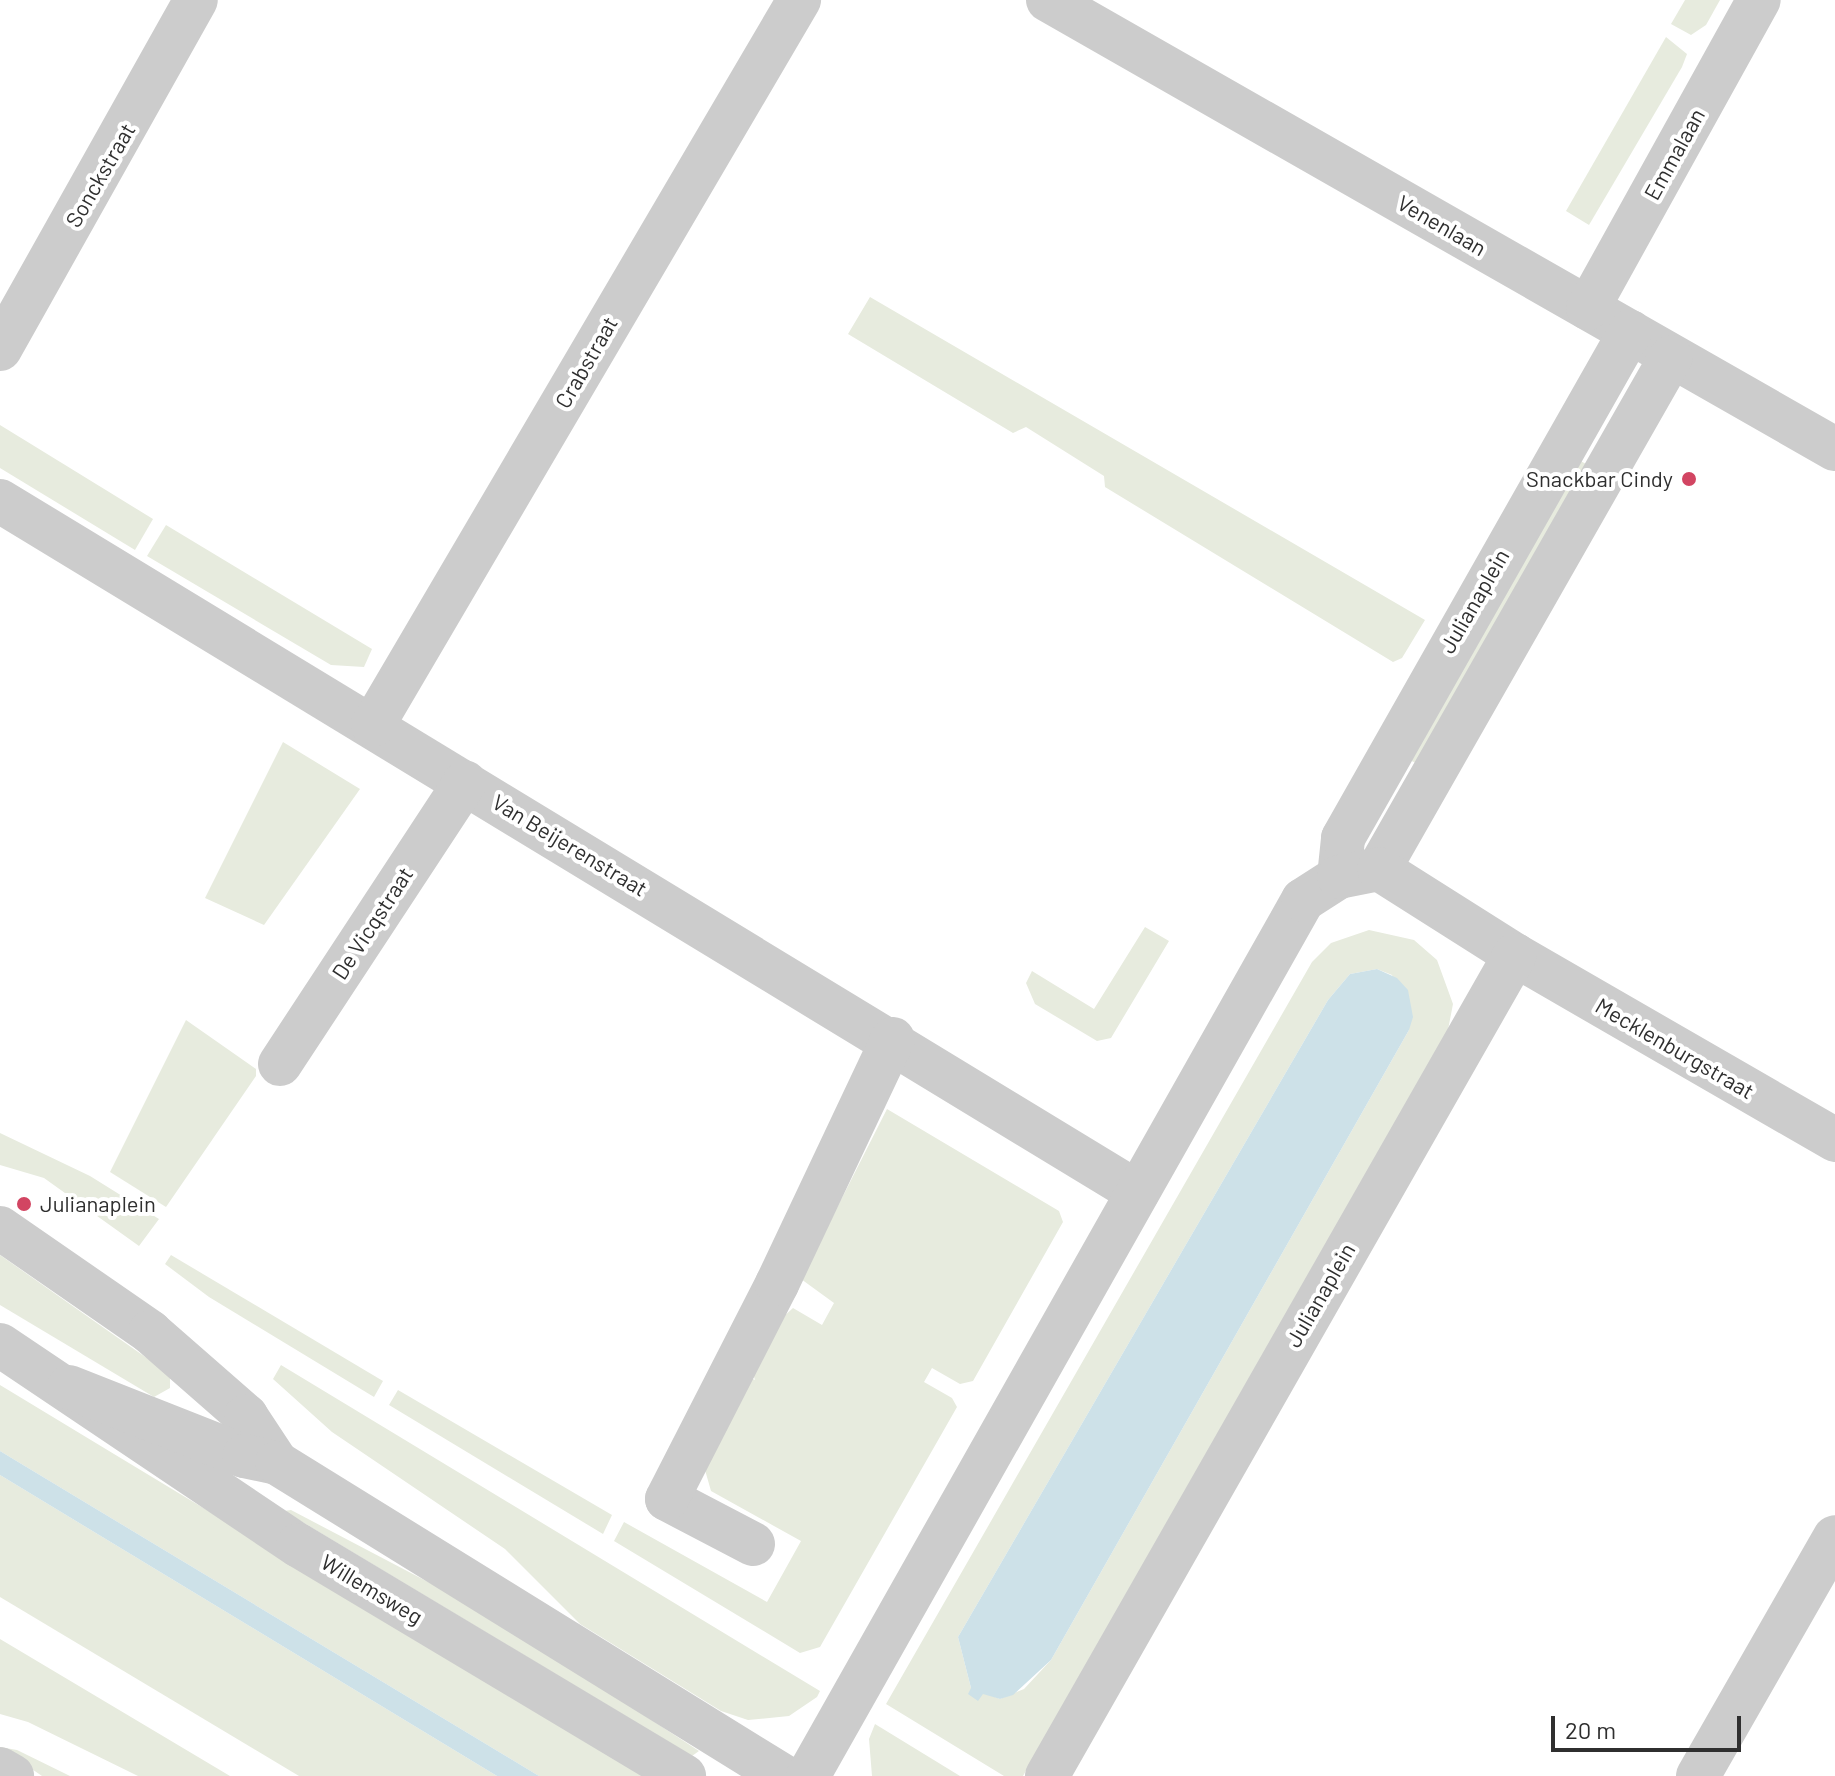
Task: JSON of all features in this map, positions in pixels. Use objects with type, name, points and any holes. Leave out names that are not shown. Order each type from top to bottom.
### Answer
[{"type":"street","name":"Sonckstraat","points":[[0,349],[196,0]]},
{"type":"street","name":"Crabstraat","points":[[373,725],[799,0]]},
{"type":"street","name":"Venenlaan","points":[[1048,0],[1835,449]]},
{"type":"street","name":"Emmalaan","points":[[1588,308],[1759,0]]},
{"type":"street","name":"Julianaplein","points":[[1359,873],[1343,838],[1630,332]]},
{"type":"street","points":[[808,1776],[1303,900],[1359,873],[1671,357]]},
{"type":"street","name":"Van Beijerenstraat","points":[[0,501],[893,1039],[1137,1192]]},
{"type":"street","name":"De Vicqstraat","points":[[280,1064],[465,782]]},
{"type":"street","points":[[1359,873],[1515,955]]},
{"type":"street","name":"Julianaplein","points":[[1047,1776],[1515,955]]},
{"type":"street","name":"Mecklenburgstraat","points":[[1515,955],[1835,1140]]},
{"type":"street","points":[[753,1544],[667,1499],[777,1284],[893,1039]]},
{"type":"street","name":"Willemsweg","points":[[0,1228],[150,1332],[246,1416],[277,1463]]},
{"type":"street","name":"Willemsweg","points":[[0,1345],[69,1387],[298,1545],[684,1776]]},
{"type":"street","name":"Willemsweg","points":[[69,1387],[244,1456],[277,1463],[783,1776]]},
{"type":"street","points":[[1698,1776],[1835,1537]]},
{"type":"street","points":[[0,1769],[12,1776]]},
{"type":"shaded area","points":[[1685,0],[1720,0],[1706,25],[1691,35],[1671,24]]},
{"type":"shaded area","points":[[1666,37],[1687,54],[1682,67],[1589,225],[1566,211]]},
{"type":"shaded area","points":[[870,297],[1425,620],[1402,658],[1393,662],[1105,487],[1104,476],[1026,427],[1013,433],[848,334]]},
{"type":"shaded area","points":[[0,425],[153,519],[135,550],[0,468]]},
{"type":"shaded area","points":[[1575,458],[1588,465],[1418,764],[1405,758]]},
{"type":"shaded area","points":[[166,525],[372,649],[364,667],[331,665],[147,556]]},
{"type":"shaded area","points":[[283,742],[360,789],[264,925],[205,898]]},
{"type":"shaded area","points":[[1145,927],[1169,941],[1111,1038],[1097,1041],[1035,1004],[1026,983],[1032,971],[1094,1009]]},
{"type":"shaded area","points":[[1369,930],[1414,940],[1437,960],[1453,1004],[1447,1035],[1023,1776],[1004,1776],[886,1704],[1312,962],[1331,943]],"holes":[[[1377,969],[1392,975],[1409,1030],[1051,1660],[1024,1689],[1000,1699],[971,1688],[958,1637],[1328,1000],[1350,974]]]},
{"type":"shaded area","points":[[1377,969],[1397,978],[1408,990],[1413,1017],[1409,1030],[1051,1660],[1013,1695],[1000,1699],[983,1694],[978,1701],[968,1694],[971,1688],[958,1637],[1328,1000],[1350,974]]},
{"type":"shaded area","points":[[186,1020],[256,1069],[256,1076],[166,1207],[110,1172]]},
{"type":"shaded area","points":[[887,1109],[1059,1211],[1063,1222],[973,1381],[960,1384],[932,1368],[924,1382],[952,1398],[957,1407],[820,1647],[800,1653],[614,1541],[624,1522],[767,1602],[801,1541],[711,1491],[705,1470],[751,1378],[755,1380],[753,1374],[781,1319],[793,1308],[822,1325],[834,1303],[801,1279]]},
{"type":"shaded area","points":[[0,1133],[90,1176],[159,1219],[139,1246],[44,1178],[0,1165]]},
{"type":"shaded area","points":[[0,1255],[161,1368],[170,1377],[170,1388],[154,1397],[0,1305]]},
{"type":"shaded area","points":[[171,1255],[383,1381],[374,1397],[209,1297],[165,1264]]},
{"type":"shaded area","points":[[281,1365],[820,1691],[817,1697],[789,1716],[748,1720],[721,1711],[580,1624],[505,1549],[332,1432],[273,1379]]},
{"type":"shaded area","points":[[0,1385],[647,1776],[539,1776],[0,1451]]},
{"type":"shaded area","points":[[398,1390],[612,1515],[603,1534],[389,1405]]},
{"type":"shaded area","points":[[0,1451],[539,1776],[497,1776],[0,1475]]},
{"type":"shaded area","points":[[0,1475],[497,1776],[299,1776],[0,1597]]},
{"type":"shaded area","points":[[291,1510],[489,1614],[699,1751],[692,1756],[284,1511]]},
{"type":"shaded area","points":[[0,1639],[230,1776],[138,1776],[28,1722],[0,1714]]},
{"type":"shaded area","points":[[875,1724],[960,1776],[872,1776],[869,1739]]},
{"type":"shaded area","points":[[0,1747],[17,1750],[70,1776],[42,1776]]},
{"type":"place","name":"Snackbar Cindy","points":[[1689,479]]},
{"type":"place","name":"Julianaplein","points":[[24,1204]]}]
